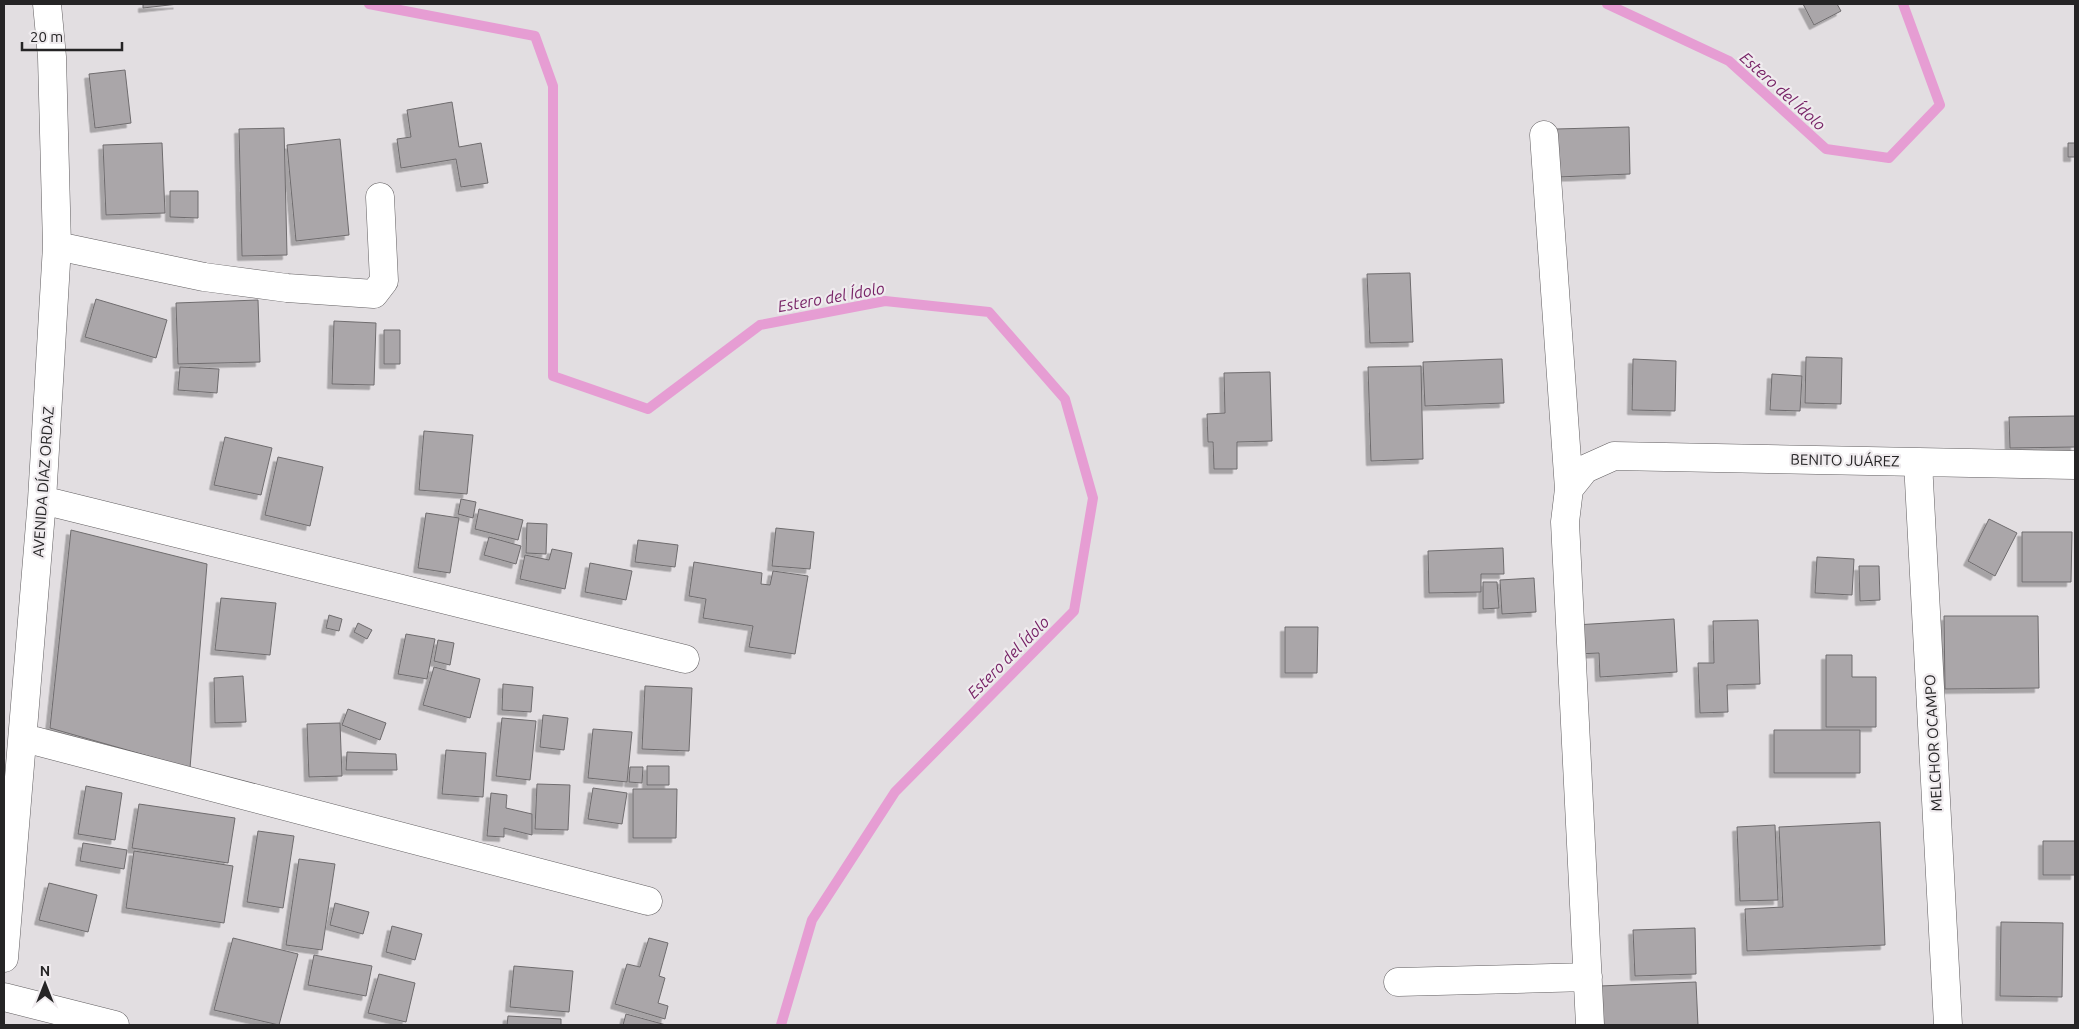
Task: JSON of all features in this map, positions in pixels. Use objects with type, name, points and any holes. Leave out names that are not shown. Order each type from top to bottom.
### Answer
[{"type":"street","name":"AVENIDA DÍAZ ORDAZ","points":[[4,958],[24,738],[42,500],[57,246],[52,56],[47,4]]},
{"type":"street","points":[[1544,135],[1569,489],[1565,522],[1590,1025]]},
{"type":"street","points":[[57,246],[204,277],[287,288],[374,294],[384,281],[380,198]]},
{"type":"street","name":"BENITO JUÁREZ","points":[[1569,489],[1585,469],[1614,456],[2075,465]]},
{"type":"street","name":"MELCHOR OCAMPO","points":[[1918,462],[1948,1025]]},
{"type":"street","points":[[42,500],[685,659]]},
{"type":"street","points":[[24,738],[648,901]]},
{"type":"street","points":[[1398,982],[1588,977]]},
{"type":"street","points":[[4,996],[114,1025]]},
{"type":"building","points":[[143,4],[178,4],[143,8]]},
{"type":"building","points":[[1803,4],[1837,4],[1841,11],[1814,25]]},
{"type":"building","points":[[125,70],[131,123],[95,128],[89,74]]},
{"type":"building","points":[[452,102],[459,147],[481,143],[488,183],[461,187],[456,159],[401,168],[397,139],[411,137],[407,110]]},
{"type":"building","points":[[1629,127],[1630,174],[1558,177],[1556,129]]},
{"type":"building","points":[[284,128],[287,255],[242,256],[239,129]]},
{"type":"building","points":[[340,139],[349,235],[296,241],[287,145]]},
{"type":"building","points":[[162,143],[165,213],[106,215],[103,145]]},
{"type":"building","points":[[2068,143],[2075,143],[2075,157],[2068,157]]},
{"type":"building","points":[[170,191],[198,191],[198,218],[170,217]]},
{"type":"building","points":[[1410,273],[1413,342],[1370,343],[1367,274]]},
{"type":"building","points":[[96,299],[167,320],[156,358],[85,337]]},
{"type":"building","points":[[258,300],[260,362],[178,364],[176,303]]},
{"type":"building","points":[[334,321],[376,323],[374,385],[332,384]]},
{"type":"building","points":[[384,330],[400,330],[400,364],[384,364]]},
{"type":"building","points":[[1806,357],[1842,358],[1841,404],[1805,403]]},
{"type":"building","points":[[1502,359],[1504,403],[1425,406],[1423,362]]},
{"type":"building","points":[[1633,359],[1676,361],[1675,411],[1632,410]]},
{"type":"building","points":[[1421,366],[1423,459],[1371,461],[1368,367]]},
{"type":"building","points":[[180,367],[219,369],[217,393],[178,390]]},
{"type":"building","points":[[1270,372],[1272,441],[1237,442],[1237,469],[1214,469],[1213,442],[1208,442],[1207,414],[1225,413],[1224,373]]},
{"type":"building","points":[[1772,374],[1802,376],[1800,411],[1770,410]]},
{"type":"building","points":[[2075,416],[2075,447],[2010,448],[2009,417]]},
{"type":"building","points":[[424,431],[473,435],[467,494],[419,490]]},
{"type":"building","points":[[225,437],[272,448],[261,495],[214,485]]},
{"type":"building","points":[[278,457],[323,467],[310,526],[265,515]]},
{"type":"building","points":[[461,499],[476,502],[473,518],[458,514]]},
{"type":"building","points":[[479,509],[523,520],[518,540],[475,529]]},
{"type":"building","points":[[426,513],[459,518],[450,573],[418,568]]},
{"type":"building","points":[[1989,519],[2017,533],[1995,576],[1968,561]]},
{"type":"building","points":[[527,523],[547,524],[546,554],[526,553]]},
{"type":"building","points":[[776,528],[814,532],[810,569],[772,566]]},
{"type":"building","points":[[71,530],[207,564],[190,768],[50,728]]},
{"type":"building","points":[[2022,532],[2072,532],[2071,582],[2022,582]]},
{"type":"building","points":[[489,537],[521,546],[516,564],[484,555]]},
{"type":"building","points":[[638,540],[678,545],[675,567],[635,562]]},
{"type":"building","points":[[1503,548],[1504,574],[1481,574],[1481,592],[1429,593],[1428,551]]},
{"type":"building","points":[[552,549],[572,553],[565,589],[520,579],[525,555],[549,560]]},
{"type":"building","points":[[1817,557],[1854,559],[1852,595],[1815,593]]},
{"type":"building","points":[[694,562],[762,573],[761,584],[770,585],[773,571],[808,576],[795,654],[749,647],[753,626],[703,618],[706,599],[689,596]]},
{"type":"building","points":[[590,563],[632,571],[626,600],[585,592]]},
{"type":"building","points":[[1859,566],[1879,566],[1880,600],[1860,601]]},
{"type":"building","points":[[1534,578],[1536,612],[1502,614],[1500,580]]},
{"type":"building","points":[[1483,582],[1497,582],[1499,608],[1483,609]]},
{"type":"building","points":[[221,598],[276,603],[270,655],[215,650]]},
{"type":"building","points":[[329,615],[342,619],[339,631],[326,628]]},
{"type":"building","points":[[1944,616],[2038,616],[2039,688],[1945,689]]},
{"type":"building","points":[[1674,619],[1677,672],[1600,677],[1599,653],[1577,654],[1575,625]]},
{"type":"building","points":[[1758,620],[1760,684],[1727,685],[1728,712],[1700,713],[1698,663],[1714,663],[1713,621]]},
{"type":"building","points":[[358,623],[372,630],[367,639],[354,632]]},
{"type":"building","points":[[1285,627],[1318,627],[1317,673],[1285,673]]},
{"type":"building","points":[[406,634],[435,639],[427,679],[398,674]]},
{"type":"building","points":[[438,640],[454,643],[450,665],[434,661]]},
{"type":"building","points":[[1826,655],[1852,655],[1852,677],[1876,677],[1876,727],[1826,727]]},
{"type":"building","points":[[434,667],[480,679],[470,718],[423,705]]},
{"type":"building","points":[[243,676],[246,722],[215,723],[214,678]]},
{"type":"building","points":[[503,684],[533,687],[531,712],[502,710]]},
{"type":"building","points":[[645,686],[692,688],[689,751],[642,749]]},
{"type":"building","points":[[348,709],[386,723],[380,740],[342,725]]},
{"type":"building","points":[[543,715],[568,718],[564,750],[540,747]]},
{"type":"building","points":[[502,718],[536,721],[530,780],[496,776]]},
{"type":"building","points":[[340,723],[342,776],[309,777],[307,724]]},
{"type":"building","points":[[593,729],[632,732],[627,782],[588,778]]},
{"type":"building","points":[[1774,730],[1860,730],[1860,773],[1774,773]]},
{"type":"building","points":[[446,750],[486,753],[483,797],[442,794]]},
{"type":"building","points":[[347,752],[396,754],[397,770],[346,770]]},
{"type":"building","points":[[647,766],[669,766],[669,785],[647,785]]},
{"type":"building","points":[[630,767],[643,767],[642,783],[629,782]]},
{"type":"building","points":[[537,784],[570,785],[568,830],[535,829]]},
{"type":"building","points":[[86,786],[122,793],[115,840],[78,834]]},
{"type":"building","points":[[593,788],[627,793],[622,824],[588,819]]},
{"type":"building","points":[[633,789],[677,789],[676,838],[633,838]]},
{"type":"building","points":[[491,793],[507,795],[506,808],[532,814],[532,835],[504,828],[504,837],[487,836]]},
{"type":"building","points":[[139,804],[235,818],[228,863],[132,848]]},
{"type":"building","points":[[1880,822],[1885,945],[1747,951],[1745,909],[1783,907],[1779,827]]},
{"type":"building","points":[[1775,825],[1778,900],[1740,901],[1737,827]]},
{"type":"building","points":[[258,831],[294,836],[283,908],[247,902]]},
{"type":"building","points":[[2043,841],[2075,841],[2075,875],[2043,875]]},
{"type":"building","points":[[83,843],[127,850],[124,869],[80,861]]},
{"type":"building","points":[[134,851],[233,866],[224,923],[126,908]]},
{"type":"building","points":[[299,859],[335,864],[322,950],[286,945]]},
{"type":"building","points":[[49,883],[97,895],[88,932],[39,920]]},
{"type":"building","points":[[335,903],[369,912],[363,934],[330,925]]},
{"type":"building","points":[[2001,922],[2063,923],[2062,997],[2000,996]]},
{"type":"building","points":[[392,926],[422,934],[415,960],[386,952]]},
{"type":"building","points":[[1695,928],[1696,974],[1635,976],[1633,930]]},
{"type":"building","points":[[233,938],[298,954],[279,1025],[214,1010]]},
{"type":"building","points":[[649,938],[668,943],[659,976],[665,978],[658,1003],[668,1006],[665,1019],[615,1004],[627,964],[640,967]]},
{"type":"building","points":[[314,955],[372,966],[366,996],[308,985]]},
{"type":"building","points":[[514,966],[573,971],[569,1012],[510,1007]]},
{"type":"building","points":[[379,974],[415,983],[406,1022],[368,1013]]},
{"type":"building","points":[[1696,982],[1698,1025],[1601,1025],[1600,986]]},
{"type":"building","points":[[626,1014],[666,1025],[623,1025]]},
{"type":"building","points":[[508,1016],[561,1019],[561,1025],[507,1025]]},
{"type":"waterway","name":"Estero del Ídolo","points":[[369,4],[535,36],[553,86],[553,376],[648,409],[760,325],[885,301],[989,312],[1065,399],[1093,498],[1074,611],[895,792],[812,920],[781,1025]]},
{"type":"waterway","name":"Estero del Ídolo","points":[[1607,4],[1729,61],[1826,149],[1889,158],[1940,105],[1903,4]]}]
